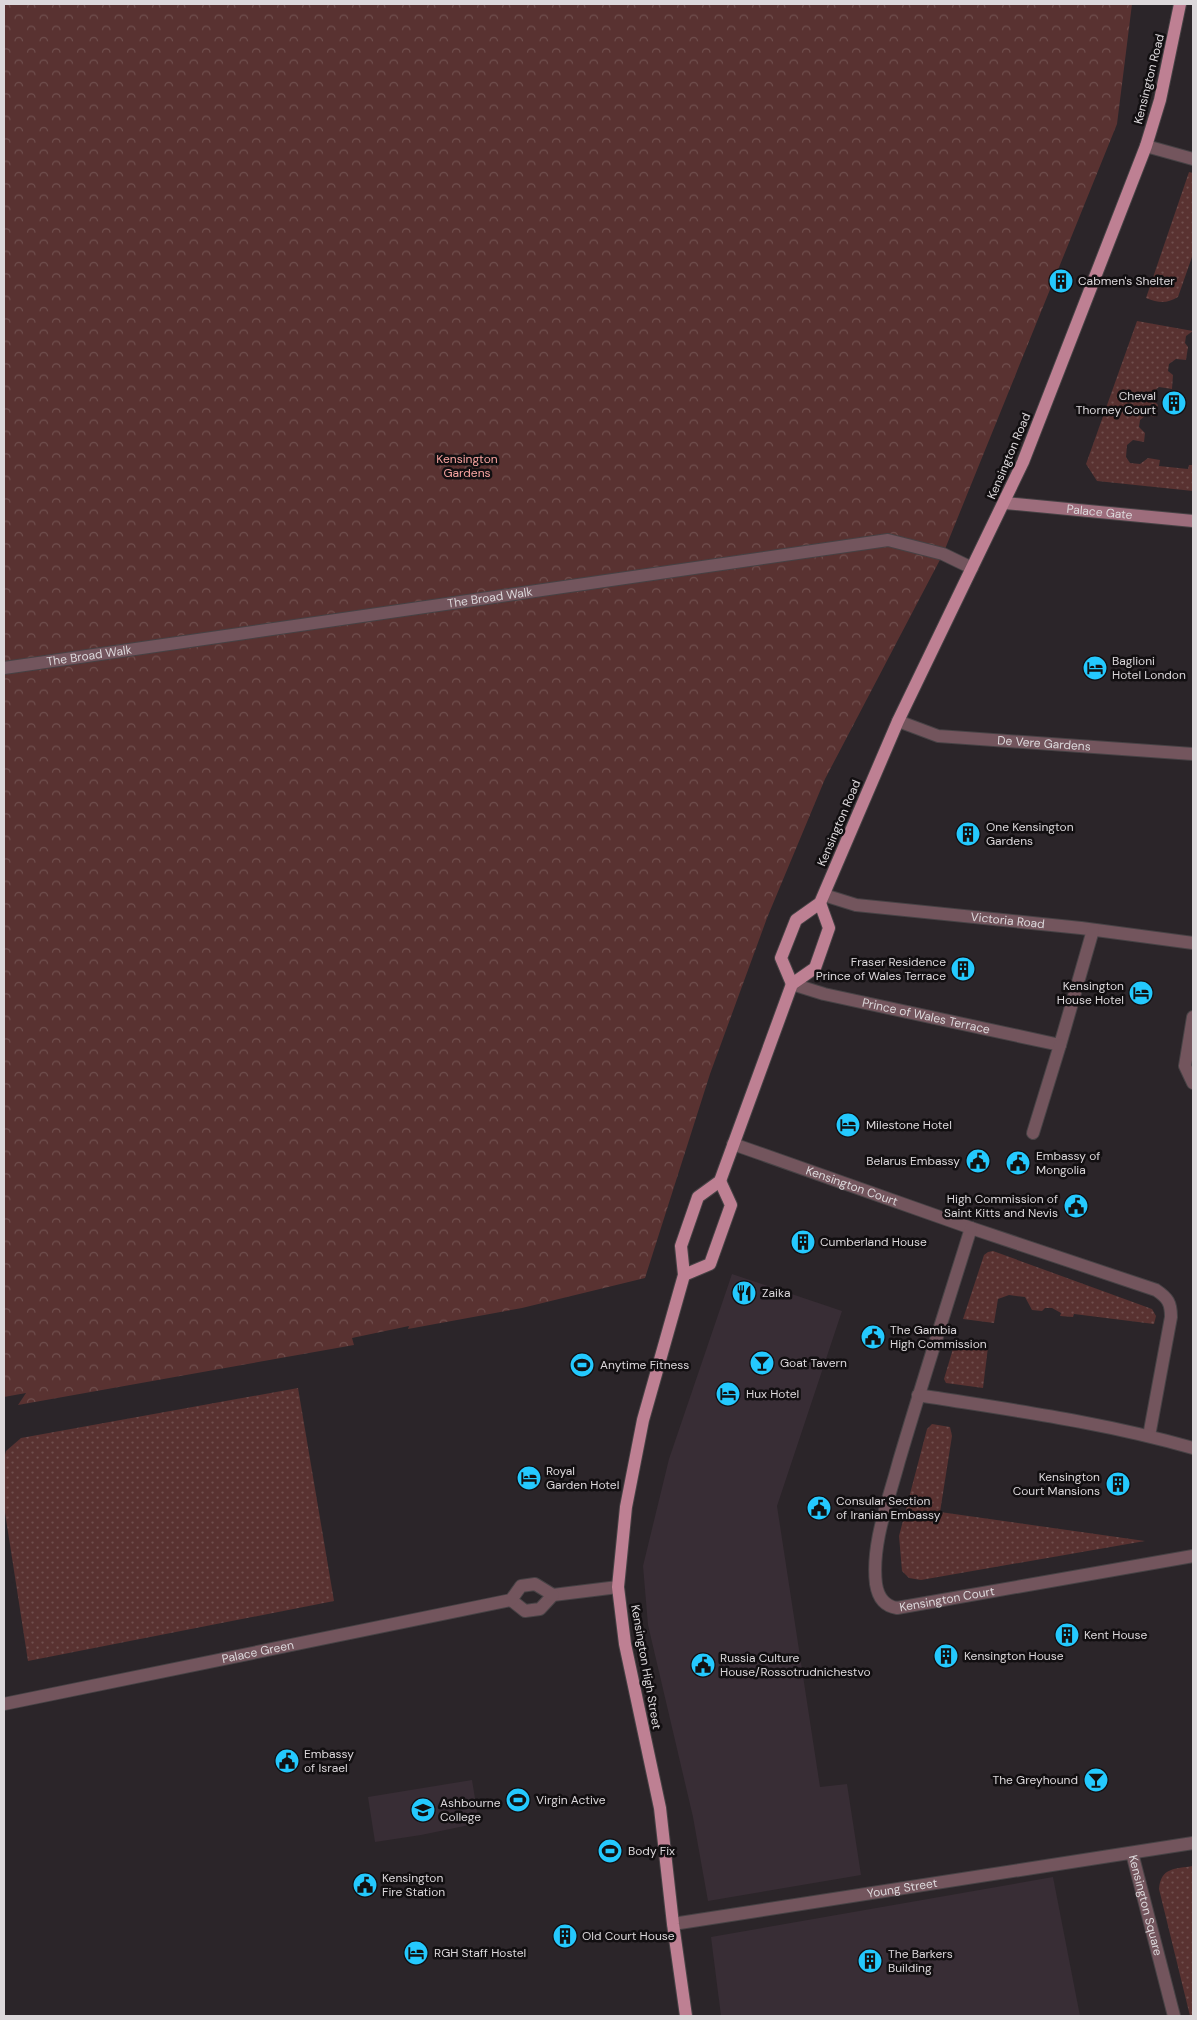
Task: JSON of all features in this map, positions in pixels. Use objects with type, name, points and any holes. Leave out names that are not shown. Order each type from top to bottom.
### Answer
[{"type":"main road","name":"Kensington Road","points":[[822,899],[898,721],[1005,503],[1023,462],[1146,146],[1160,100],[1180,4]]},
{"type":"main road","name":"Palace Gate","points":[[1005,503],[1193,521]]},
{"type":"main road","points":[[720,1181],[730,1205],[710,1264],[684,1276],[680,1250],[698,1197],[720,1181],[792,984],[809,974],[815,968],[818,960],[829,928],[822,899],[796,920],[781,958],[792,984]]},
{"type":"main road","name":"Kensington High Street","points":[[684,1276],[676,1296],[641,1430],[626,1507],[618,1587],[625,1644],[660,1808],[686,2016]]},
{"type":"street","points":[[1146,146],[1193,158]]},
{"type":"street","name":"The Broad Walk","points":[[4,668],[888,540],[943,554],[972,568]]},
{"type":"street","name":"De Vere Gardens","points":[[898,721],[938,736],[1193,754]]},
{"type":"street","name":"Victoria Road","points":[[822,899],[856,905],[1193,942]]},
{"type":"street","points":[[1033,1133],[1093,930]]},
{"type":"street","name":"Prince of Wales Terrace","points":[[792,984],[824,994],[1060,1045]]},
{"type":"street","points":[[1193,1017],[1185,1066],[1193,1082]]},
{"type":"street","name":"Kensington Court","points":[[733,1144],[971,1228],[1156,1290],[1167,1297],[1171,1305],[1172,1318],[1149,1436]]},
{"type":"street","name":"Kensington Court","points":[[971,1228],[918,1395],[883,1521],[877,1551],[876,1583],[879,1594],[889,1607],[897,1608],[1193,1556]]},
{"type":"street","points":[[918,1395],[1080,1421],[1193,1448]]},
{"type":"street","name":"Palace Green","points":[[4,1704],[511,1600],[522,1586],[535,1584],[553,1595]]},
{"type":"street","points":[[511,1600],[525,1611],[540,1609],[553,1595],[618,1587]]},
{"type":"street","name":"Kensington Square","points":[[1174,2016],[1132,1854],[1193,1843]]},
{"type":"street","name":"Young Street","points":[[673,1924],[1132,1854]]},
{"type":"shaded area","points":[[732,1274],[842,1311],[777,1506],[820,1787],[847,1784],[861,1875],[708,1901],[693,1817],[648,1625],[643,1566],[669,1459]]},
{"type":"shaded area","name":"Ashbourne College","points":[[472,1780],[479,1823],[375,1842],[368,1797]]},
{"type":"shaded area","name":"The Barkers Building","points":[[1053,1877],[1080,2016],[721,2016],[711,1937]]},
{"type":"green space","name":"Kensington Gardens","points":[[4,4],[1132,4],[1117,124],[943,554],[825,779],[767,918],[710,1074],[645,1278],[522,1308],[408,1329],[409,1326],[352,1338],[354,1345],[18,1405],[26,1393],[4,1397]]},
{"type":"green space","points":[[1189,172],[1193,173],[1193,254],[1178,297],[1166,302],[1155,301],[1146,298]]},
{"type":"green space","points":[[1137,321],[1193,331],[1186,336],[1185,343],[1188,347],[1186,360],[1176,359],[1169,364],[1168,371],[1173,375],[1172,389],[1159,387],[1154,391],[1153,400],[1158,405],[1156,417],[1146,415],[1140,420],[1139,427],[1145,433],[1144,442],[1133,440],[1127,445],[1126,457],[1130,463],[1140,464],[1148,458],[1160,460],[1159,466],[1188,469],[1189,465],[1193,465],[1193,491],[1097,481],[1086,464]]},
{"type":"green space","points":[[993,1251],[1152,1309],[1156,1316],[1154,1324],[1074,1314],[1073,1317],[1060,1316],[1061,1313],[1052,1308],[1045,1308],[1042,1311],[1032,1310],[1025,1297],[1009,1295],[998,1299],[994,1323],[963,1319],[984,1255]]},
{"type":"green space","points":[[955,1342],[988,1347],[983,1388],[946,1383],[944,1379]]},
{"type":"green space","points":[[298,1388],[334,1601],[28,1661],[4,1506],[4,1459],[6,1451],[21,1438]]},
{"type":"green space","points":[[932,1424],[950,1427],[952,1436],[940,1512],[1145,1541],[921,1580],[909,1578],[902,1571],[899,1536],[927,1429]]},
{"type":"green space","points":[[1193,1866],[1193,2016],[1190,2016],[1159,1889],[1160,1882],[1170,1870]]},
{"type":"place","name":"Cabmen's Shelter","points":[[1061,281]]},
{"type":"place","name":"Cheval Thorney Court","points":[[1174,403]]},
{"type":"place","name":"Baglioni Hotel London","points":[[1095,668]]},
{"type":"place","name":"One Kensington Gardens","points":[[968,834]]},
{"type":"place","name":"Fraser Residence Prince of Wales Terrace","points":[[963,969]]},
{"type":"place","name":"Kensington House Hotel","points":[[1141,993]]},
{"type":"place","name":"Milestone Hotel","points":[[848,1125]]},
{"type":"place","name":"Belarus Embassy","points":[[978,1161]]},
{"type":"place","name":"Embassy of Mongolia","points":[[1018,1163]]},
{"type":"place","name":"High Commission of Saint Kitts and Nevis","points":[[1076,1206]]},
{"type":"place","name":"Cumberland House","points":[[803,1242]]},
{"type":"place","name":"Zaika","points":[[744,1293]]},
{"type":"place","name":"The Gambia High Commission","points":[[873,1337]]},
{"type":"place","name":"Goat Tavern","points":[[762,1363]]},
{"type":"place","name":"Anytime Fitness","points":[[582,1365]]},
{"type":"place","name":"Hux Hotel","points":[[728,1394]]},
{"type":"place","name":"Royal Garden Hotel","points":[[529,1478]]},
{"type":"place","name":"Kensington Court Mansions","points":[[1118,1484]]},
{"type":"place","name":"Consular Section of Iranian Embassy","points":[[819,1508]]},
{"type":"place","name":"Kent House","points":[[1067,1635]]},
{"type":"place","name":"Kensington House","points":[[946,1656]]},
{"type":"place","name":"Russia Culture House/Rossotrudnichestvo","points":[[703,1665]]},
{"type":"place","name":"Embassy of Israel","points":[[287,1761]]},
{"type":"place","name":"The Greyhound","points":[[1096,1780]]},
{"type":"place","name":"Virgin Active","points":[[518,1800]]},
{"type":"place","name":"Ashbourne College","points":[[423,1810]]},
{"type":"place","name":"Body Fix","points":[[610,1851]]},
{"type":"place","name":"Kensington Fire Station","points":[[365,1885]]},
{"type":"place","name":"Old Court House","points":[[565,1936]]},
{"type":"place","name":"RGH Staff Hostel","points":[[416,1953]]},
{"type":"place","name":"The Barkers Building","points":[[870,1961]]}]
